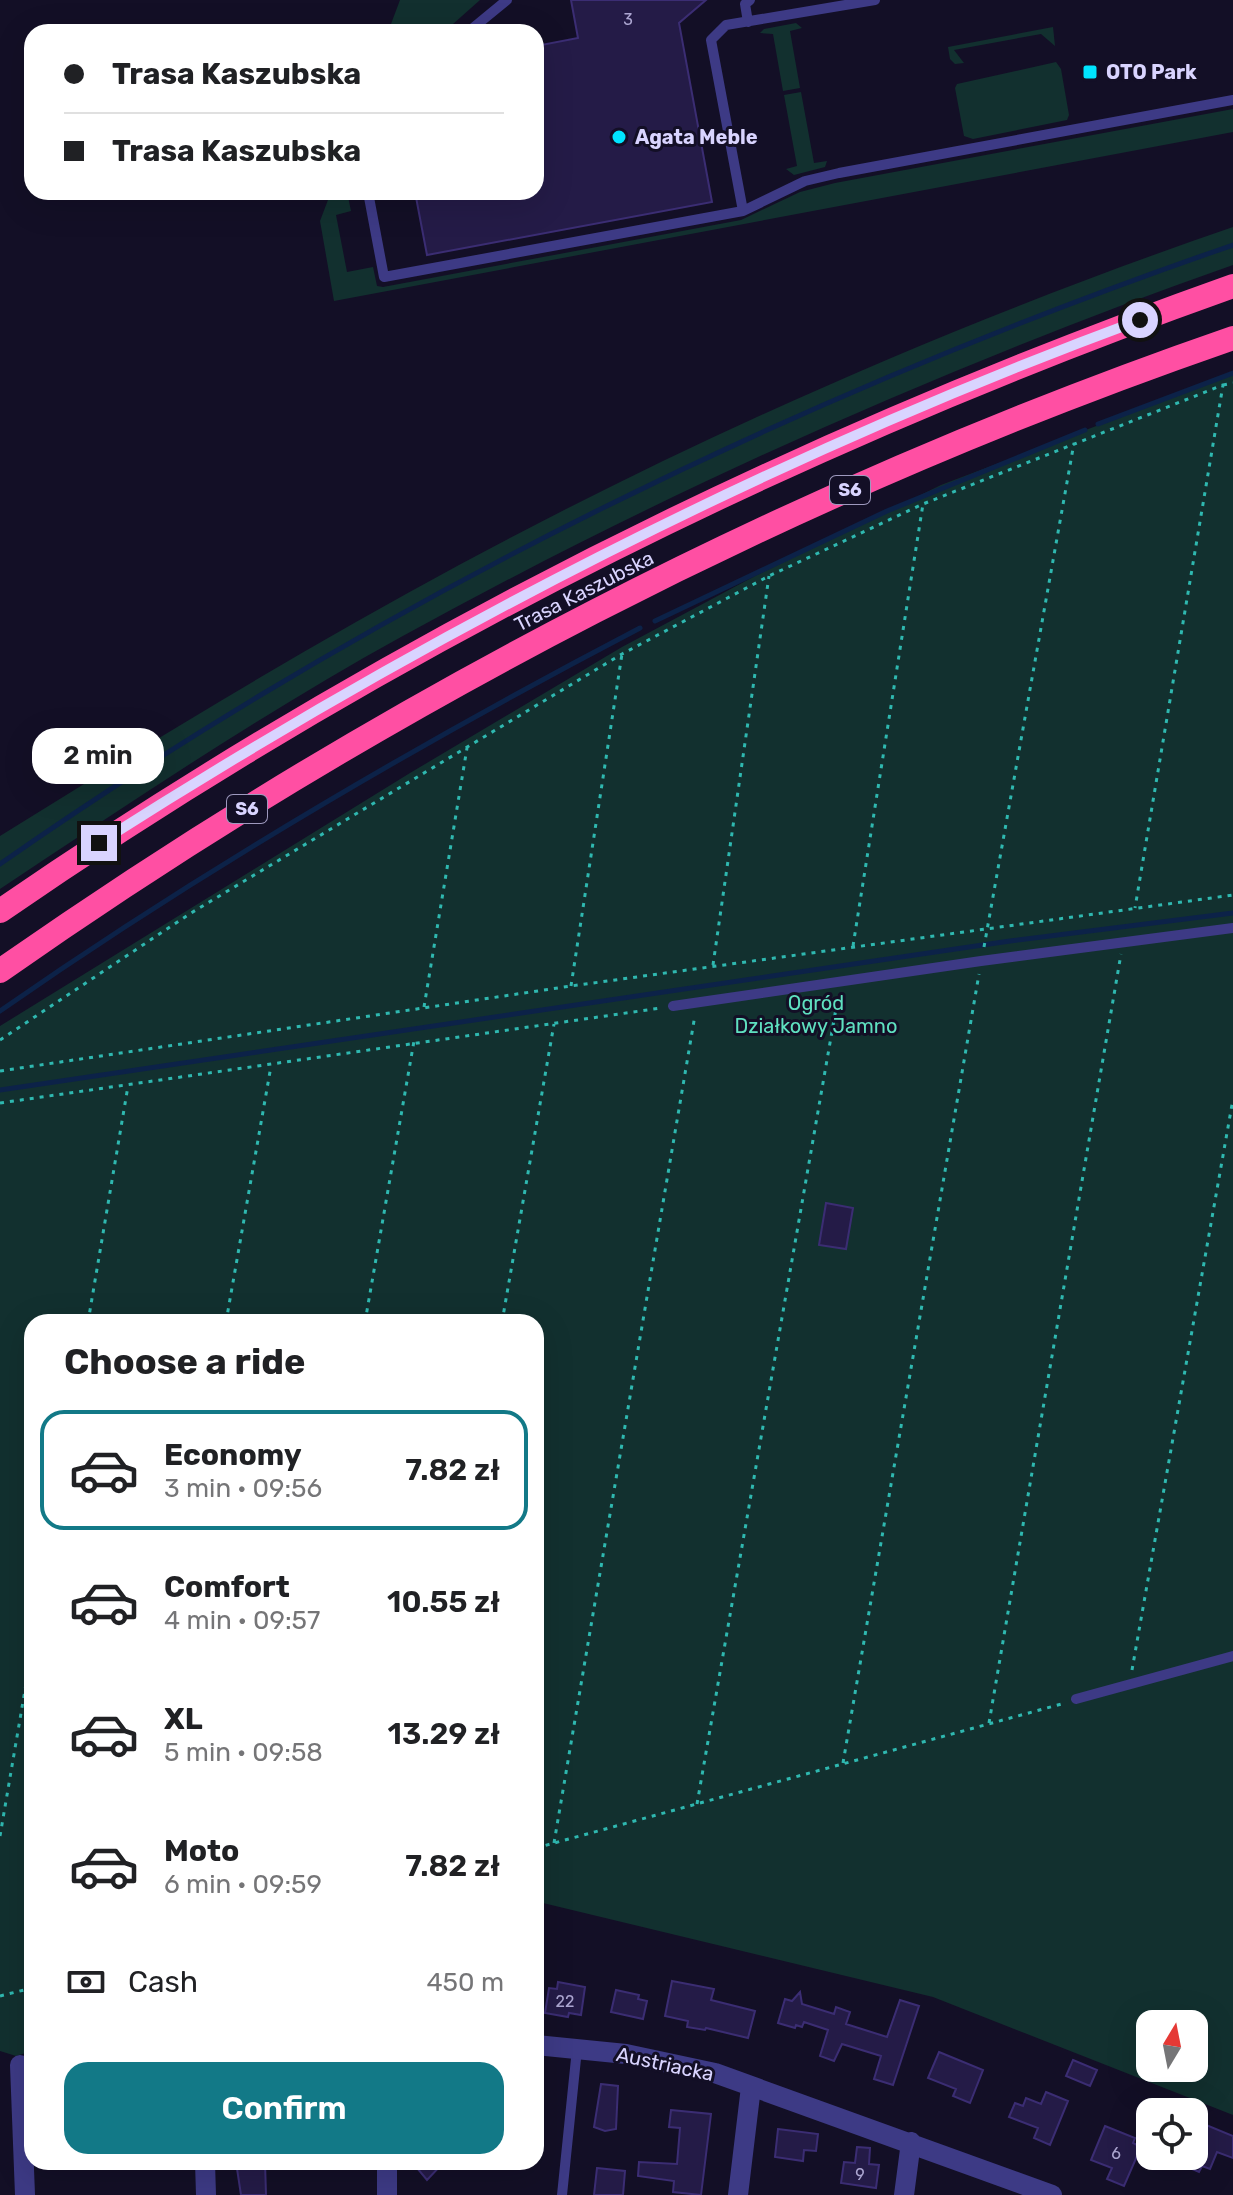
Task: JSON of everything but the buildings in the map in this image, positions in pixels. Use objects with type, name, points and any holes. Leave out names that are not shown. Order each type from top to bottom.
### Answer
[{"type":"highway","name":"Trasa Kaszubska","points":[[0,911],[99,843],[293,722],[468,624],[604,553],[749,482],[910,410],[1080,342],[1233,286]]},
{"type":"highway","name":"Trasa Kaszubska","points":[[0,971],[131,882],[331,757],[557,632],[734,542],[888,473],[1044,408],[1233,338]]},
{"type":"street","name":"Austriacka","points":[[544,2046],[626,2054],[715,2073],[1052,2195]]},
{"type":"street","points":[[18,2061],[25,2195]]},
{"type":"street","points":[[738,2195],[751,2087]]},
{"type":"street","points":[[904,2195],[911,2142]]},
{"type":"street","points":[[205,2170],[206,2195]]},
{"type":"street","points":[[387,2170],[387,2195]]},
{"type":"lane","points":[[478,24],[507,0]]},
{"type":"lane","points":[[748,22],[745,4],[750,0]]},
{"type":"lane","points":[[743,211],[711,40],[726,25],[875,0]]},
{"type":"lane","points":[[370,200],[384,277],[743,211],[805,181],[839,173],[1233,100]]},
{"type":"lane","points":[[673,1006],[1233,928]]},
{"type":"lane","points":[[1076,1699],[1233,1656]]},
{"type":"lane","points":[[562,2195],[577,2049]]},
{"type":"path","points":[[0,1040],[191,913],[622,654],[769,576],[923,504],[1233,383]]},
{"type":"path","points":[[1135,908],[1223,385]]},
{"type":"path","points":[[843,1763],[1074,443]]},
{"type":"path","points":[[853,947],[923,504]]},
{"type":"path","points":[[712,966],[769,576]]},
{"type":"path","points":[[571,986],[622,654]]},
{"type":"path","points":[[424,1007],[467,748]]},
{"type":"path","points":[[0,1071],[571,986],[1233,895]]},
{"type":"path","points":[[989,1723],[1123,943]]},
{"type":"path","points":[[697,1804],[841,982]]},
{"type":"path","points":[[554,1843],[697,1003]]},
{"type":"path","points":[[0,1103],[673,1006]]},
{"type":"path","points":[[503,1314],[554,1024]]},
{"type":"path","points":[[366,1314],[414,1041]]},
{"type":"path","points":[[227,1314],[271,1066]]},
{"type":"path","points":[[89,1314],[128,1086]]},
{"type":"path","points":[[1129,1685],[1233,1099]]},
{"type":"path","points":[[0,1836],[24,1696]]},
{"type":"path","points":[[544,1846],[1076,1699]]},
{"type":"path","points":[[0,1996],[24,1990]]},
{"type":"green space","points":[[400,0],[480,0],[453,24],[391,24]]},
{"type":"green space","points":[[796,23],[802,28],[790,31],[800,88],[783,91],[773,34],[760,33],[764,29]]},
{"type":"green space","points":[[1053,27],[1055,46],[1041,34],[954,50],[964,63],[955,64],[950,59],[948,47]]},
{"type":"green space","points":[[1056,62],[1061,69],[1069,115],[1067,120],[973,139],[964,136],[955,88],[957,84]]},
{"type":"green space","points":[[801,92],[814,163],[827,161],[825,167],[794,175],[786,169],[797,166],[784,95]]},
{"type":"green space","points":[[1233,109],[1233,132],[334,301],[320,221],[328,200],[349,200],[351,211],[336,215],[347,272],[373,267],[377,286],[383,287],[741,220],[800,192]]},
{"type":"green space","points":[[1233,227],[1233,265],[914,388],[603,531],[401,637],[299,696],[0,889],[0,836],[228,697],[459,565],[647,469],[839,380],[1035,300]]},
{"type":"green space","name":"Ogród Działkowy Jamno","points":[[1233,374],[1233,2115],[1208,2105],[1208,2098],[1190,2098],[1149,2082],[1208,2082],[1208,2010],[1136,2010],[1136,2077],[933,1997],[544,1903],[544,1314],[24,1314],[24,2054],[16,2056],[0,2051],[0,1026],[410,773],[622,647],[755,576],[941,485]]},
{"type":"waterway","points":[[0,864],[144,768],[291,677],[442,592],[595,512],[751,437],[910,368],[1071,304],[1233,245]]},
{"type":"waterway","points":[[1098,424],[1233,373]]},
{"type":"waterway","points":[[655,621],[887,511],[1085,430]]},
{"type":"waterway","points":[[0,1011],[155,907],[314,809],[476,716],[640,628]]},
{"type":"waterway","points":[[0,1090],[1010,941],[1233,913]]},
{"type":"place","name":"OTO Park","points":[[1090,72]]},
{"type":"place","name":"Agata Meble","points":[[619,137]]},
{"type":"route","points":[[99,843],[293,722],[480,617],[608,551],[735,489],[910,410],[1140,320]]}]
